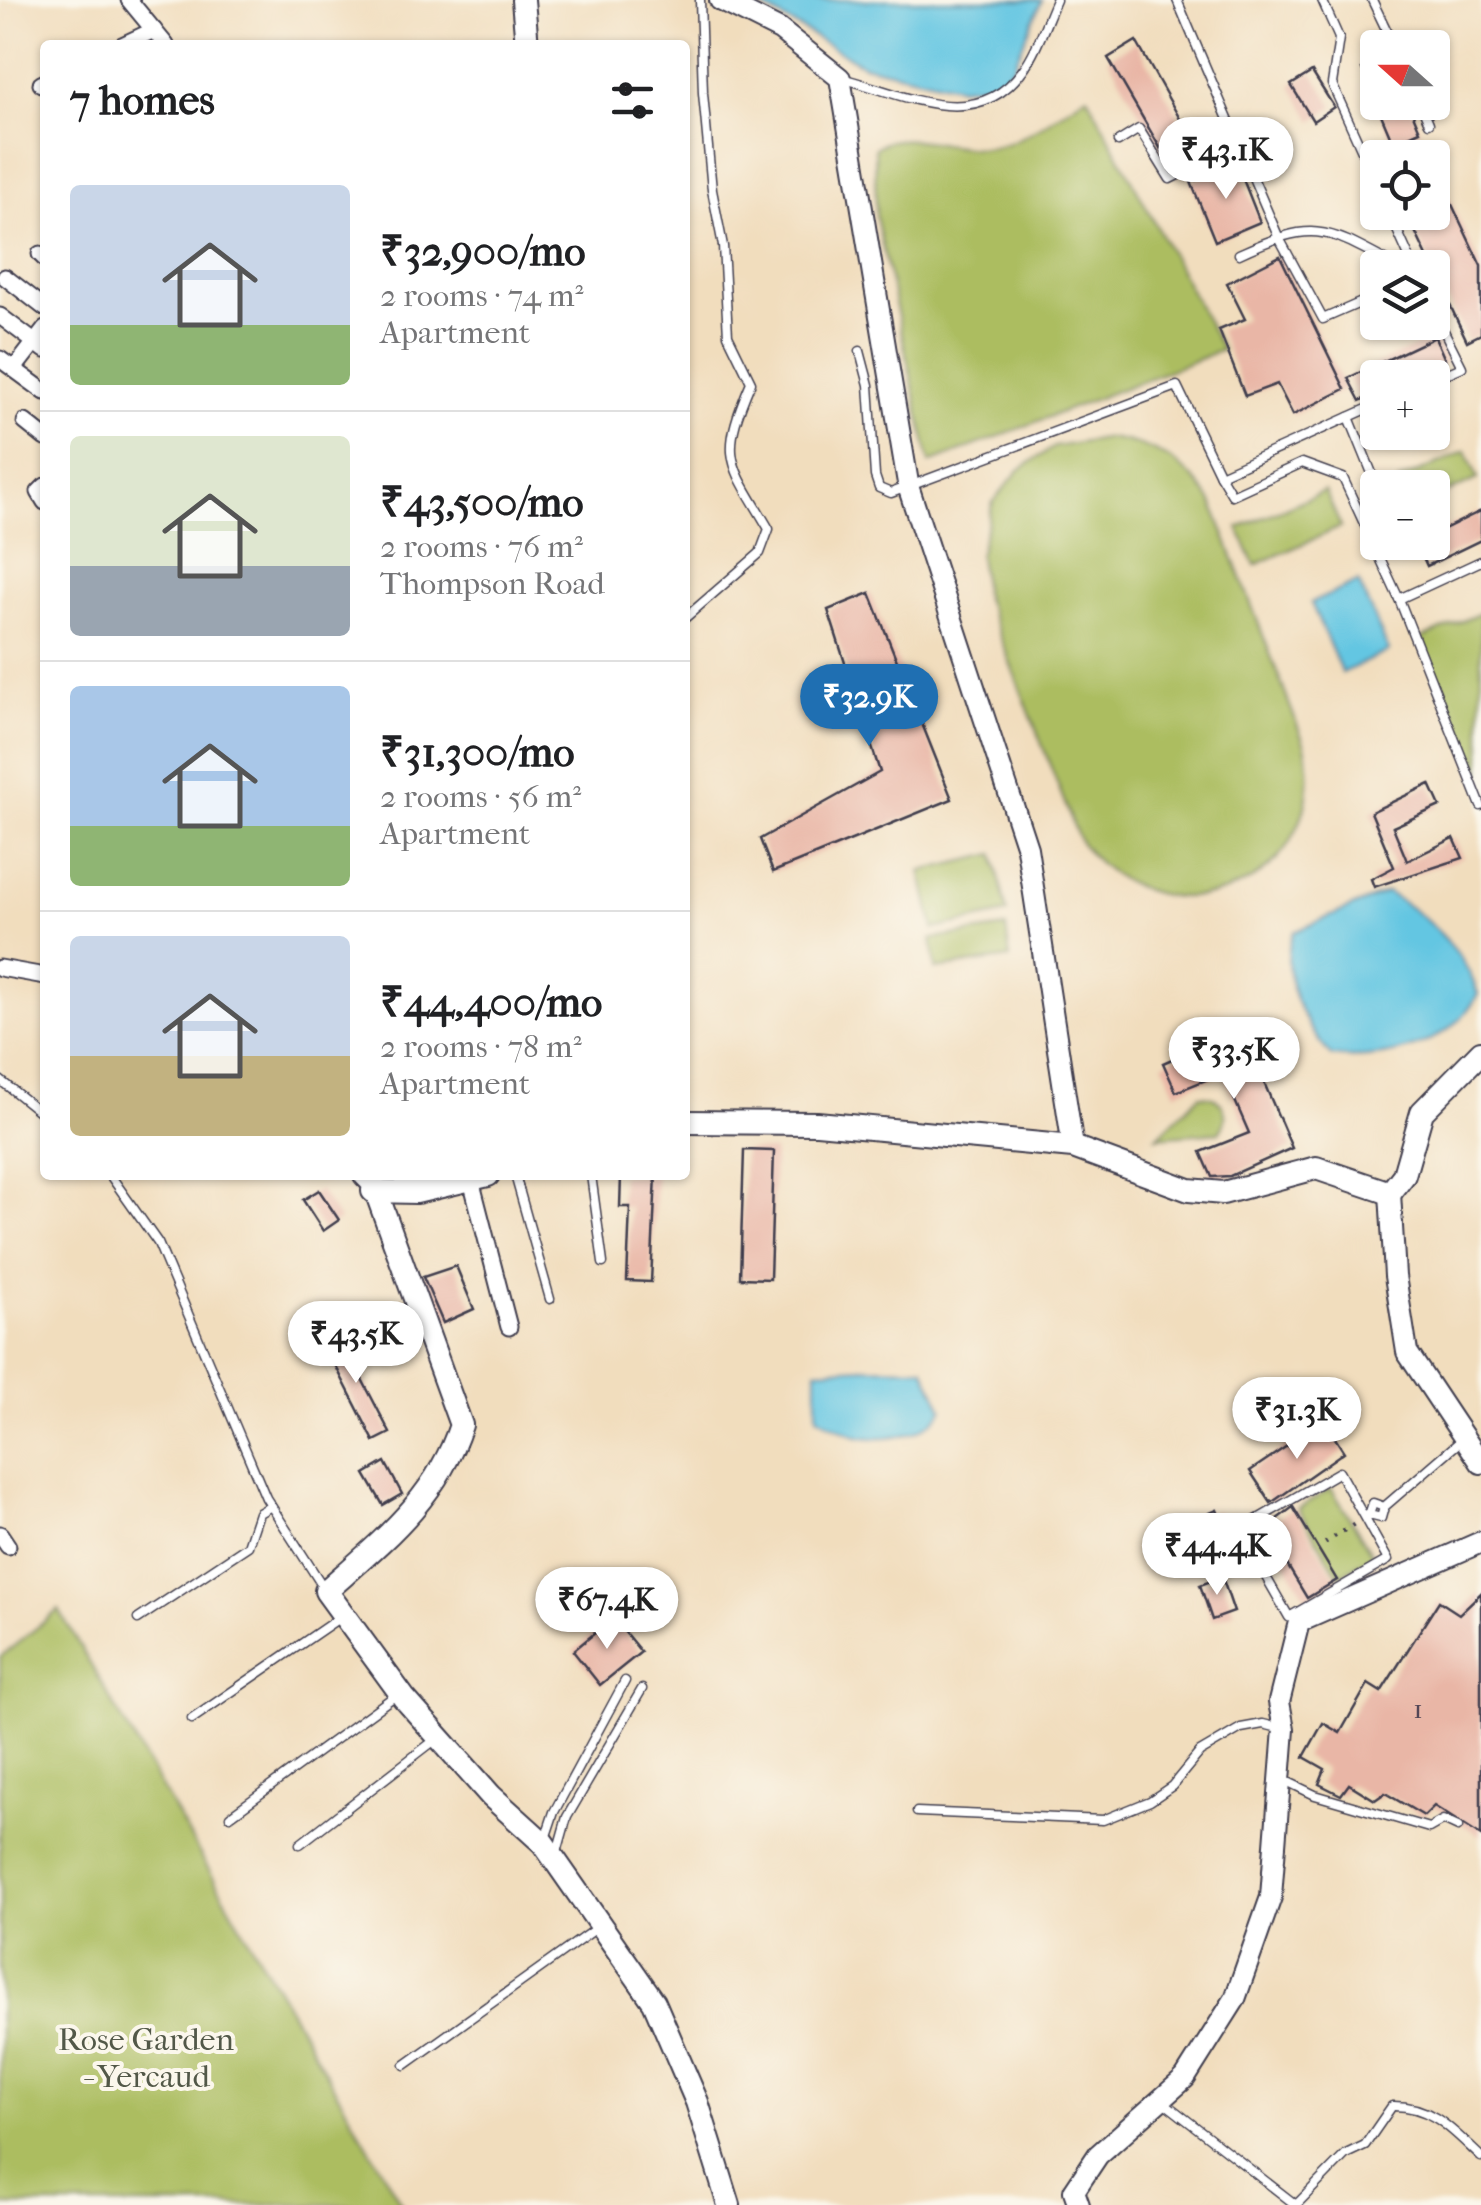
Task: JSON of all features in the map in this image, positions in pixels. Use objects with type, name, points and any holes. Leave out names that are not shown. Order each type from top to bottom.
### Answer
[{"type":"main road","points":[[523,0],[527,40]]},
{"type":"main road","points":[[690,1122],[817,1123],[1072,1147],[1189,1190],[1224,1192],[1316,1168],[1390,1194],[1404,1175],[1422,1112],[1481,1052]]},
{"type":"main road","points":[[369,1183],[416,1192],[471,1180]]},
{"type":"main road","points":[[369,1183],[461,1425],[449,1462],[412,1516],[326,1591],[399,1692],[492,1796],[549,1852],[654,2002],[697,2102],[729,2205]]},
{"type":"street","points":[[129,0],[162,40]]},
{"type":"street","points":[[720,0],[780,30],[840,78],[909,489],[1027,848],[1072,1147]]},
{"type":"street","points":[[133,40],[154,30]]},
{"type":"street","points":[[5,277],[40,304]]},
{"type":"street","points":[[0,316],[40,340]]},
{"type":"street","points":[[14,370],[40,343]]},
{"type":"street","points":[[0,359],[40,388]]},
{"type":"street","points":[[25,422],[40,434]]},
{"type":"street","points":[[0,968],[40,975]]},
{"type":"street","points":[[480,1180],[509,1326]]},
{"type":"street","points":[[1390,1194],[1394,1276],[1407,1352],[1481,1462]]},
{"type":"street","points":[[1079,2205],[1074,2191],[1098,2155],[1184,2078],[1235,1999],[1271,1897],[1284,1729],[1279,1702],[1299,1622],[1481,1542]]},
{"type":"lane","points":[[690,614],[760,554],[769,529],[740,483],[729,446],[751,382],[728,335],[723,246],[712,190],[703,93],[700,0]]},
{"type":"lane","points":[[840,78],[946,109],[979,102],[1002,92],[1023,70],[1056,0]]},
{"type":"lane","points":[[1177,0],[1278,236],[1323,319],[1360,303]]},
{"type":"lane","points":[[1322,0],[1339,38],[1332,84],[1360,146]]},
{"type":"lane","points":[[1372,0],[1386,30]]},
{"type":"lane","points":[[1427,120],[1429,124]]},
{"type":"lane","points":[[1118,142],[1138,130],[1170,179],[1238,145]]},
{"type":"lane","points":[[1239,254],[1278,236],[1313,229],[1340,236],[1366,250]]},
{"type":"lane","points":[[1448,340],[1462,367],[1450,372]]},
{"type":"lane","points":[[860,351],[869,385],[876,483],[891,493],[1177,386],[1232,495],[1302,463],[1343,478],[1360,510]]},
{"type":"lane","points":[[1220,475],[1360,412]]},
{"type":"lane","points":[[1349,417],[1371,470]]},
{"type":"lane","points":[[1381,560],[1481,806]]},
{"type":"lane","points":[[1398,599],[1481,560]]},
{"type":"lane","points":[[1,1082],[40,1112]]},
{"type":"lane","points":[[114,1180],[158,1243],[271,1506],[326,1591]]},
{"type":"lane","points":[[516,1180],[550,1300]]},
{"type":"lane","points":[[592,1180],[603,1264]]},
{"type":"lane","points":[[1372,1532],[1384,1507],[1464,1438]]},
{"type":"lane","points":[[1339,1472],[1355,1502],[1388,1560],[1289,1617],[1240,1530],[1339,1472]]},
{"type":"lane","points":[[1355,1502],[1380,1502],[1384,1507]]},
{"type":"lane","points":[[1370,1504],[1368,1515],[1378,1519]]},
{"type":"lane","points":[[138,1619],[248,1546],[259,1513],[271,1506]]},
{"type":"lane","points":[[192,1719],[345,1613]]},
{"type":"lane","points":[[549,1852],[554,1812],[625,1681]]},
{"type":"lane","points":[[549,1852],[642,1689]]},
{"type":"lane","points":[[230,1816],[399,1692]]},
{"type":"lane","points":[[917,1812],[1103,1820],[1150,1801],[1172,1786],[1200,1752],[1241,1728],[1263,1724],[1284,1729]]},
{"type":"lane","points":[[300,1844],[438,1737]]},
{"type":"lane","points":[[1280,1778],[1316,1795],[1429,1828],[1442,1820],[1458,1828]]},
{"type":"lane","points":[[405,2065],[601,1924]]},
{"type":"lane","points":[[1161,2100],[1296,2205],[1346,2154],[1365,2145],[1392,2106],[1415,2106],[1442,2120],[1481,2157]]},
{"type":"path","points":[[1325,1543],[1364,1518]]},
{"type":"green space","points":[[1087,95],[1222,350],[930,463],[876,217],[875,148],[901,140],[998,146],[1033,131]]},
{"type":"green space","points":[[1109,438],[1141,445],[1168,458],[1192,477],[1212,502],[1305,745],[1307,794],[1294,835],[1269,866],[1235,887],[1196,897],[1155,893],[1115,875],[1080,842],[984,596],[979,555],[993,502],[1019,470],[1054,447]]},
{"type":"green space","points":[[1466,451],[1478,479],[1450,491],[1450,470],[1423,470]]},
{"type":"green space","points":[[1325,491],[1341,527],[1255,565],[1238,528]]},
{"type":"green space","points":[[1481,613],[1481,773],[1420,639]]},
{"type":"green space","points":[[994,854],[1007,913],[934,929],[921,871]]},
{"type":"green space","points":[[1006,928],[1010,958],[936,969],[932,939]]},
{"type":"green space","points":[[1200,1095],[1214,1098],[1223,1107],[1225,1119],[1219,1132],[1157,1137]]},
{"type":"green space","points":[[1331,1488],[1373,1555],[1339,1576],[1298,1509]]},
{"type":"green space","name":"Rose Garden - Yercaud","points":[[59,1610],[402,2205],[0,2205],[0,1657]]},
{"type":"water","points":[[751,0],[1042,0],[1013,67],[996,83],[960,87],[863,65]]},
{"type":"water","points":[[1358,582],[1389,651],[1342,673],[1311,603]]},
{"type":"water","points":[[1387,892],[1442,935],[1463,962],[1478,994],[1452,1026],[1415,1047],[1372,1056],[1331,1056],[1302,1014],[1290,981],[1289,948],[1294,932]]},
{"type":"water","points":[[924,1368],[943,1409],[918,1430],[884,1438],[856,1436],[817,1416],[817,1370]]},
{"type":"building","points":[[1136,41],[1193,142],[1166,158],[1108,58]]},
{"type":"building","points":[[1312,72],[1334,107],[1313,121],[1291,85]]},
{"type":"building","points":[[1383,120],[1415,120],[1420,131],[1392,140]]},
{"type":"building","points":[[1237,164],[1260,222],[1215,241],[1191,182]]},
{"type":"building","points":[[1450,200],[1481,266],[1481,334],[1467,341],[1450,305],[1450,250],[1424,250],[1415,230],[1450,230]]},
{"type":"building","points":[[1280,256],[1345,389],[1293,415],[1277,384],[1245,396],[1219,330],[1245,319],[1227,283]]},
{"type":"building","points":[[1436,340],[1445,360],[1386,360]]},
{"type":"building","points":[[1360,372],[1360,401],[1348,378]]},
{"type":"building","points":[[1481,511],[1481,540],[1450,555],[1450,526]]},
{"type":"building","points":[[870,593],[952,799],[773,872],[760,839],[880,772],[828,610]]},
{"type":"building","points":[[1430,784],[1440,806],[1393,827],[1407,861],[1454,838],[1463,858],[1374,887],[1371,879],[1394,867],[1371,812]]},
{"type":"building","points":[[1241,1029],[1292,1148],[1230,1176],[1212,1177],[1201,1152],[1249,1133],[1223,1073],[1176,1092],[1163,1063]]},
{"type":"building","points":[[744,1150],[774,1151],[770,1279],[740,1278]]},
{"type":"building","points":[[621,1180],[656,1180],[651,1282],[627,1281],[630,1207],[620,1207]]},
{"type":"building","points":[[319,1190],[339,1220],[323,1231],[303,1200]]},
{"type":"building","points":[[456,1266],[474,1309],[443,1323],[423,1277]]},
{"type":"building","points":[[337,1331],[390,1433],[374,1441],[322,1339]]},
{"type":"building","points":[[1324,1421],[1344,1452],[1271,1503],[1250,1471]]},
{"type":"building","points":[[385,1462],[402,1494],[383,1505],[365,1474]]},
{"type":"building","points":[[1293,1507],[1337,1580],[1307,1598],[1265,1528]]},
{"type":"building","points":[[1217,1510],[1231,1543],[1207,1553],[1194,1520]]},
{"type":"building","points":[[1222,1577],[1234,1612],[1212,1620],[1200,1585]]},
{"type":"building","points":[[1481,1593],[1481,1836],[1434,1806],[1424,1816],[1385,1793],[1375,1800],[1349,1784],[1341,1795],[1319,1784],[1325,1769],[1304,1757],[1323,1723],[1340,1733],[1368,1684],[1381,1692],[1439,1601],[1459,1614]]},
{"type":"building","points":[[613,1618],[641,1652],[600,1685],[573,1651]]}]
